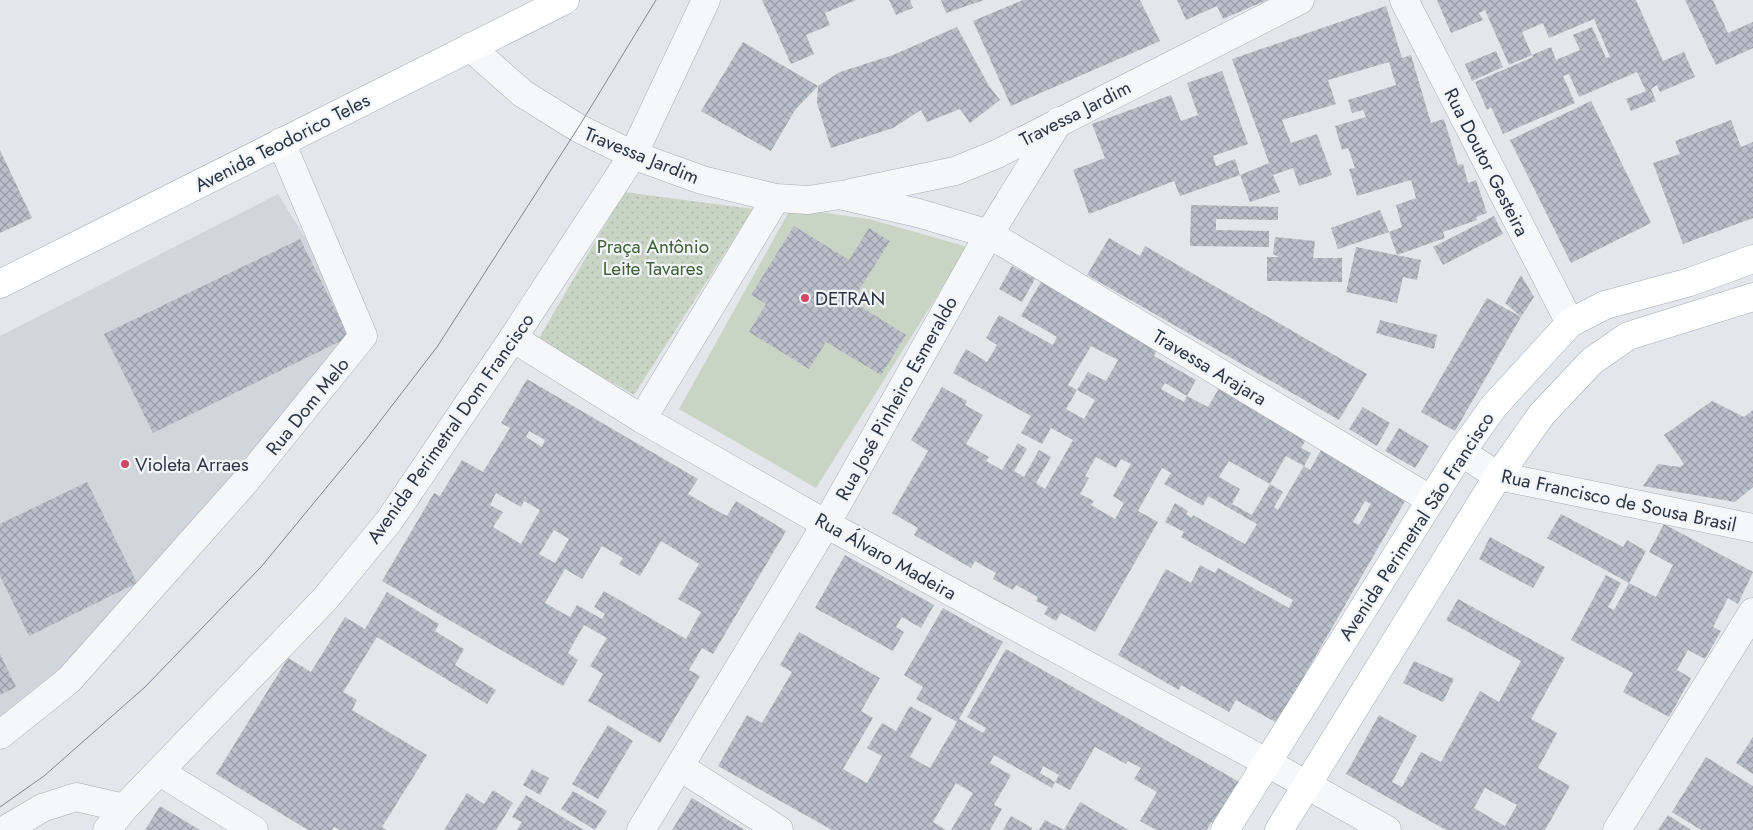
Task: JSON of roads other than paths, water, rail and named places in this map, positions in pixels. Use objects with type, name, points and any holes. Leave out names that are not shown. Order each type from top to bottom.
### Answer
[{"type":"main road","name":"Avenida Teodorico Teles","points":[[0,284],[565,0]]},
{"type":"main road","name":"Avenida Perimetral São Francisco","points":[[1225,830],[1461,452],[1494,406],[1570,323],[1605,305],[1751,265]]},
{"type":"main road","points":[[1279,830],[1498,476],[1542,414],[1592,361],[1628,336],[1753,297]]},
{"type":"street","name":"Avenida Perimetral Dom Francisco","points":[[107,830],[124,808],[325,599],[390,521],[633,155],[706,0]]},
{"type":"street","name":"Travessa Jardim","points":[[470,47],[522,93],[578,128],[633,155],[702,180],[776,198],[808,200],[955,171],[996,154],[1300,0]]},
{"type":"street","name":"Rua Doutor Gesteira","points":[[1404,0],[1570,323]]},
{"type":"street","name":"Rua José Pinheiro Esmeraldo","points":[[641,830],[826,524],[989,234],[1059,121]]},
{"type":"street","name":"Rua Dom Melo","points":[[0,735],[69,680],[244,483],[363,336],[282,142]]},
{"type":"street","name":"Travessa Jardim","points":[[840,195],[918,213],[989,234]]},
{"type":"street","points":[[642,419],[776,198]]},
{"type":"street","name":"Travessa Arajara","points":[[989,234],[1431,500]]},
{"type":"street","name":"Rua Álvaro Madeira","points":[[513,338],[642,419],[826,524],[1266,762],[1387,830]]},
{"type":"street","name":"Rua Francisco de Sousa Brasil","points":[[1461,452],[1498,476],[1753,528]]},
{"type":"street","points":[[1617,830],[1753,612]]},
{"type":"street","points":[[680,767],[778,830]]},
{"type":"street","points":[[160,772],[254,830]]},
{"type":"street","points":[[4,830],[42,808],[76,797],[124,808]]},
{"type":"tram line","points":[[0,807],[44,776],[145,687],[261,567],[364,442],[437,347],[578,128],[656,0]]},
{"type":"place","name":"DETRAN","points":[[805,298]]},
{"type":"place","name":"Violeta Arraes","points":[[125,464]]},
{"type":"park label","name":"Praça Antônio Leite Tavares","points":[[653,257]]}]
